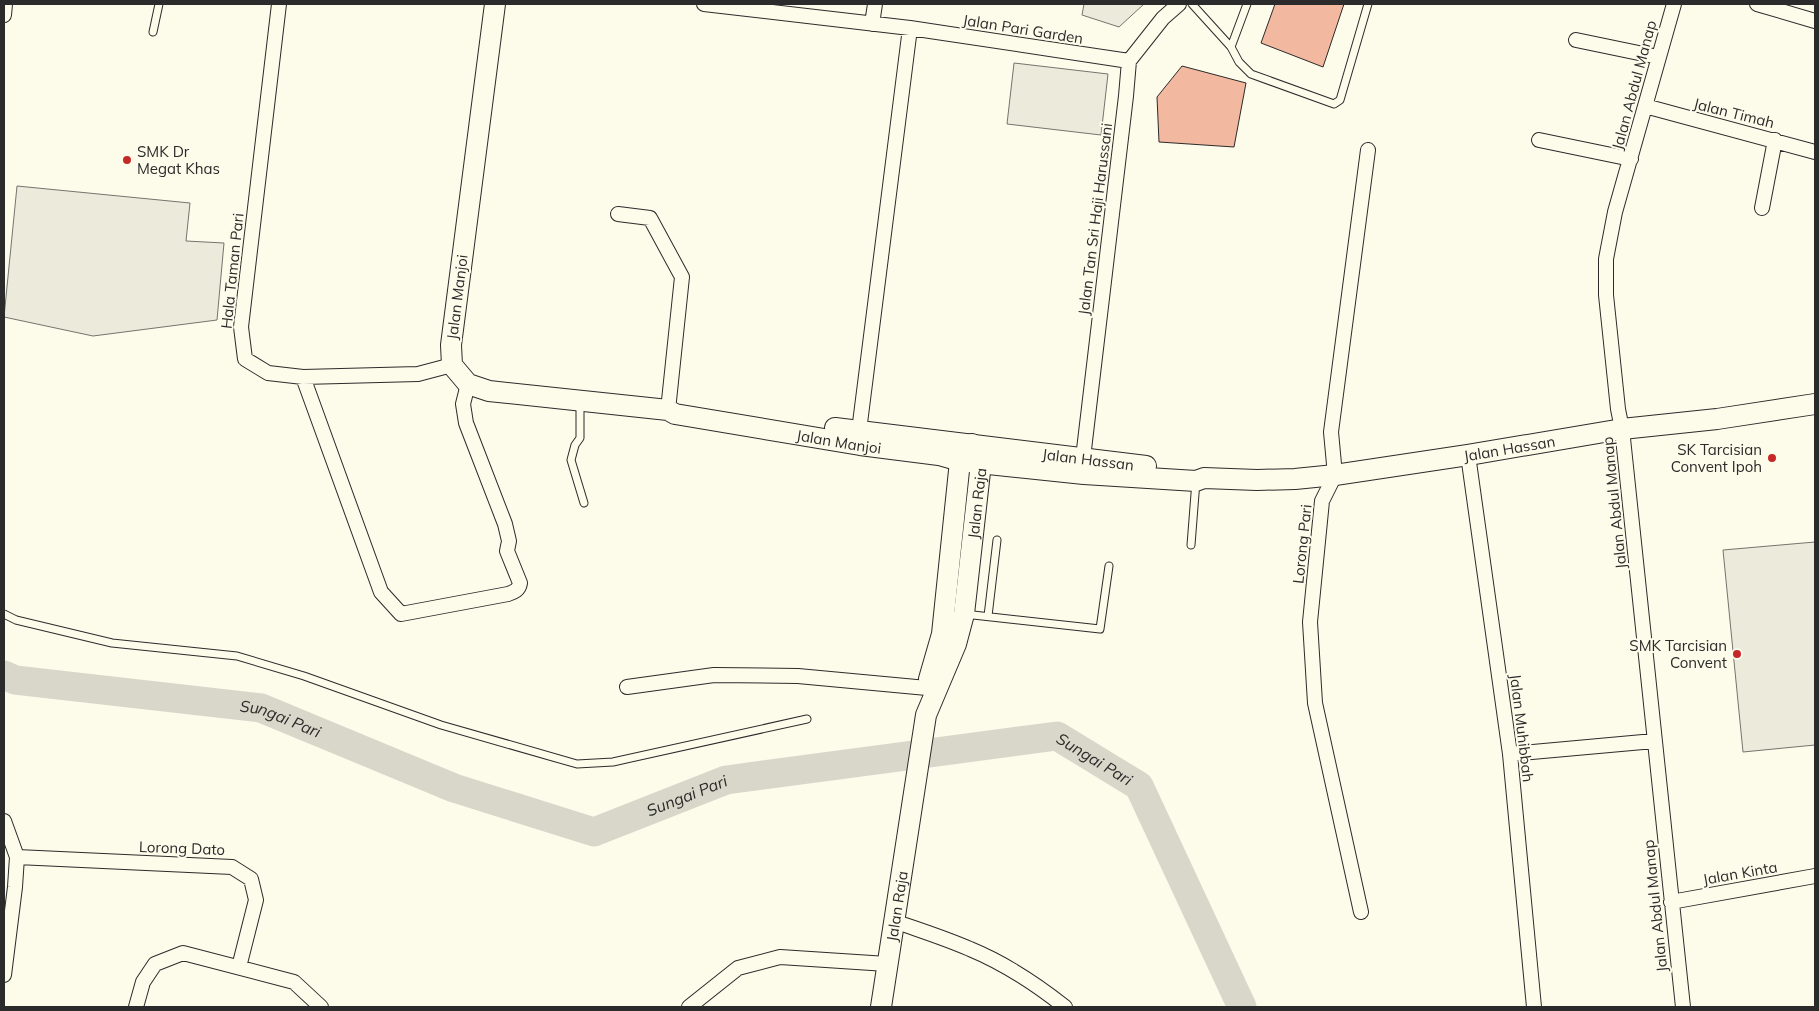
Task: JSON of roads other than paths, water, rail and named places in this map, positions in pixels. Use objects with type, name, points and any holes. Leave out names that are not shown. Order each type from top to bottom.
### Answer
[{"type":"street","points":[[4,14],[5,4]]},
{"type":"street","name":"Hala Taman Pari","points":[[279,4],[241,327],[245,359],[268,374],[303,377],[418,374],[452,365]]},
{"type":"street","name":"Jalan Manjoi","points":[[452,365],[451,345],[495,4]]},
{"type":"street","name":"Jalan Pari Garden","points":[[709,4],[910,28],[1129,61]]},
{"type":"street","points":[[872,24],[875,4]]},
{"type":"street","points":[[1129,61],[1163,18],[1179,4]]},
{"type":"street","name":"Jalan Abdul Manap","points":[[1674,4],[1615,212],[1606,258],[1606,295],[1683,1007]]},
{"type":"street","points":[[1757,4],[1815,20]]},
{"type":"street","points":[[859,431],[910,28]]},
{"type":"street","points":[[1576,40],[1658,58]]},
{"type":"street","name":"Jalan Tan Sri Haji Harussani","points":[[1083,466],[1129,61]]},
{"type":"street","name":"Jalan Timah","points":[[1645,106],[1815,152]]},
{"type":"street","points":[[1540,140],[1631,159]]},
{"type":"street","points":[[1762,208],[1775,140]]},
{"type":"street","points":[[1335,475],[1331,432],[1368,150]]},
{"type":"street","points":[[618,214],[650,218],[682,276],[668,410]]},
{"type":"street","points":[[303,377],[381,592],[401,614],[508,594],[520,587],[507,551],[509,541],[505,524],[466,423],[463,404],[468,384],[452,365]]},
{"type":"street","name":"Jalan Manjoi","points":[[468,384],[489,390],[668,410],[675,414],[981,463]]},
{"type":"street","name":"Jalan Hassan","points":[[981,463],[1195,472],[1200,479],[1285,479],[1335,475],[1622,429],[1717,419],[1815,404]]},
{"type":"street","name":"Jalan Manjoi","points":[[668,410],[676,407],[972,444]]},
{"type":"street","name":"Jalan Hassan","points":[[972,444],[1083,466]]},
{"type":"street","name":"Jalan Raja","points":[[881,1007],[926,714],[956,644],[964,614],[981,463],[972,444],[960,461],[942,634],[923,702],[926,714]]},
{"type":"street","name":"Jalan Muhibbah","points":[[1468,455],[1510,754],[1534,1007]]},
{"type":"street","name":"Lorong Pari","points":[[1335,475],[1322,501],[1310,631],[1315,703],[1361,912]]},
{"type":"street","points":[[627,687],[714,675],[798,676],[927,688]]},
{"type":"street","points":[[1510,754],[1654,741]]},
{"type":"street","points":[[4,821],[6,822],[16,857],[15,887],[4,976]]},
{"type":"street","name":"Lorong Dato","points":[[16,857],[232,866],[251,879],[256,900],[239,967]]},
{"type":"street","name":"Jalan Kinta","points":[[1671,902],[1815,876]]},
{"type":"street","points":[[894,920],[971,949],[1014,971],[1044,990],[1065,1007]]},
{"type":"street","points":[[136,1007],[143,982],[155,964],[183,953],[294,982],[321,1007]]},
{"type":"street","points":[[690,1007],[738,968],[780,957],[887,964]]},
{"type":"lane","points":[[153,32],[159,4]]},
{"type":"lane","points":[[1192,4],[1231,47],[1239,62],[1250,74],[1334,104],[1340,100],[1368,4]]},
{"type":"lane","points":[[1231,47],[1247,4]]},
{"type":"lane","points":[[580,401],[580,438],[575,445],[571,460],[584,504]]},
{"type":"lane","points":[[1191,545],[1200,479]]},
{"type":"lane","points":[[988,616],[997,540]]},
{"type":"lane","points":[[964,614],[1100,629],[1109,566]]},
{"type":"lane","points":[[4,614],[16,620],[112,643],[237,656],[304,676],[441,725],[577,764],[613,762],[807,719]]},
{"type":"waterway","name":"Sungai Pari","points":[[4,675],[15,680],[261,708],[454,788],[594,832],[726,780],[1057,736],[1139,786],[1242,1007]]},
{"type":"place","name":"SMK Dr Megat Khas","points":[[127,160]]},
{"type":"place","name":"SK Tarcisian Convent Ipoh","points":[[1772,458]]},
{"type":"place","name":"SMK Tarcisian Convent","points":[[1737,654]]}]
